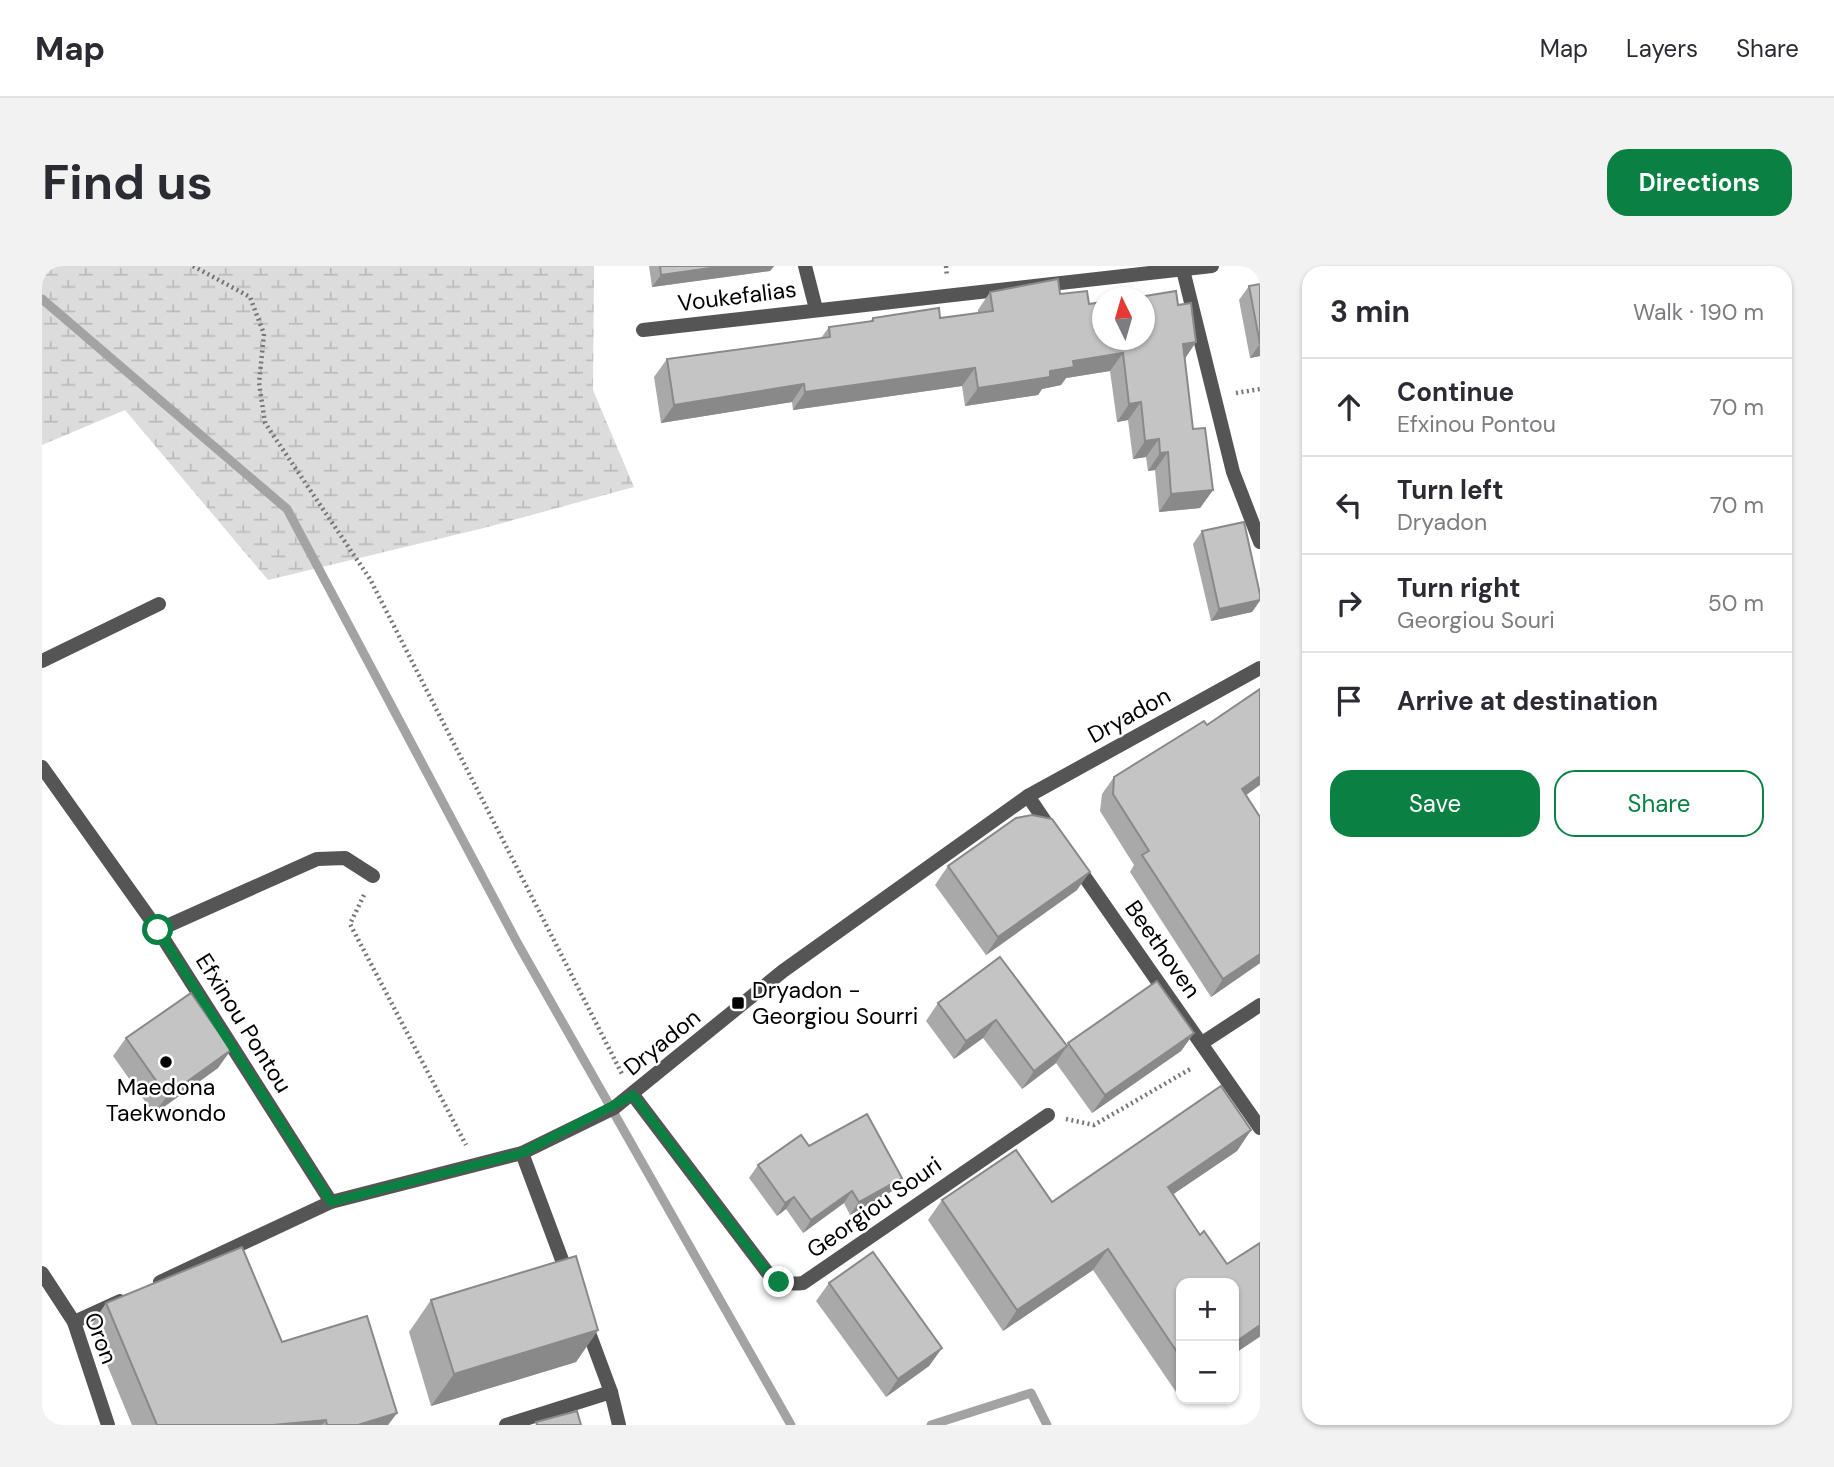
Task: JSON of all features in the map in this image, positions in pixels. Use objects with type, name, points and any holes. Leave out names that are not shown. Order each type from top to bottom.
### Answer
[{"type":"street","points":[[805,266],[816,309]]},
{"type":"street","name":"Voukefalias","points":[[643,330],[1212,266]]},
{"type":"street","points":[[1183,270],[1233,472],[1260,542]]},
{"type":"street","points":[[42,661],[159,604]]},
{"type":"street","name":"Dryadon","points":[[74,1322],[331,1202],[522,1153],[614,1108],[783,971],[1028,796],[1260,668]]},
{"type":"street","name":"Efxinou Pontou","points":[[42,767],[158,930],[331,1202]]},
{"type":"street","name":"Beethoven","points":[[1028,796],[1260,1128]]},
{"type":"street","points":[[158,930],[317,859],[345,858],[373,876]]},
{"type":"street","points":[[1202,1043],[1260,1005]]},
{"type":"street","name":"Georgiou Souri","points":[[633,1095],[767,1272],[779,1282],[791,1285],[803,1283],[1048,1115]]},
{"type":"street","points":[[522,1153],[611,1392],[619,1425]]},
{"type":"street","name":"Oron","points":[[42,1273],[74,1322],[108,1425]]},
{"type":"street","points":[[506,1425],[611,1392]]},
{"type":"path","points":[[193,266],[250,298],[264,334],[259,383],[265,422],[370,579],[633,1095]]},
{"type":"path","points":[[373,876],[350,924],[477,1165]]},
{"type":"path","points":[[1048,1115],[1094,1125],[1211,1057]]},
{"type":"green space","points":[[42,266],[594,266],[593,390],[634,487],[484,528],[268,580],[125,410],[42,445]]},
{"type":"building","points":[[660,266],[724,266],[661,275]]},
{"type":"building","points":[[1058,279],[1060,294],[1087,291],[1089,304],[1092,304],[1092,350],[1155,350],[1155,294],[1176,291],[1178,305],[1191,303],[1196,342],[1183,344],[1193,429],[1205,428],[1213,490],[1171,494],[1168,452],[1160,453],[1159,439],[1145,441],[1141,402],[1129,404],[1123,353],[1073,361],[1074,367],[1050,371],[1050,377],[978,388],[975,368],[805,392],[804,384],[674,405],[667,359],[830,337],[829,327],[939,308],[940,318],[993,311],[990,292]]},
{"type":"building","points":[[1260,284],[1260,344],[1249,286]]},
{"type":"building","points":[[1244,522],[1260,600],[1219,609],[1202,531]]},
{"type":"building","points":[[1260,689],[1260,776],[1242,789],[1260,817],[1260,954],[1223,979],[1142,855],[1149,851],[1113,794],[1114,777],[1204,721],[1207,725]]},
{"type":"building","points":[[1032,815],[1052,819],[1090,872],[998,937],[948,866],[1016,818]]},
{"type":"building","points":[[1000,957],[1067,1046],[1034,1071],[996,1020],[966,1041],[938,1003]]},
{"type":"building","points":[[1157,981],[1194,1033],[1105,1095],[1068,1043]]},
{"type":"building","name":"Maedona Taekwondo","points":[[191,993],[231,1050],[167,1096],[126,1038]]},
{"type":"building","points":[[1221,1086],[1251,1130],[1168,1187],[1200,1235],[1204,1231],[1227,1264],[1260,1243],[1260,1325],[1239,1340],[1239,1278],[1176,1278],[1176,1351],[1108,1249],[1017,1310],[942,1200],[1016,1150],[1052,1202]]},
{"type":"building","points":[[867,1114],[902,1178],[859,1202],[852,1191],[811,1220],[794,1197],[785,1203],[758,1165],[801,1135],[809,1146]]},
{"type":"building","points":[[242,1247],[282,1342],[367,1316],[397,1413],[358,1425],[327,1425],[326,1420],[273,1425],[157,1425],[106,1303]]},
{"type":"building","points":[[873,1252],[942,1348],[898,1379],[829,1283]]},
{"type":"building","points":[[576,1256],[598,1330],[454,1374],[431,1300]]},
{"type":"building","points":[[577,1411],[581,1425],[537,1425],[536,1422]]},
{"type":"waterway","points":[[42,299],[287,509],[518,944],[791,1425]]},
{"type":"waterway","points":[[931,1425],[1031,1393],[1047,1425]]},
{"type":"place","name":"Dryadon - Georgiou Sourri","points":[[738,1003]]},
{"type":"place","name":"Maedona Taekwondo","points":[[166,1062]]},
{"type":"route","points":[[158,930],[331,1202],[522,1153],[614,1108],[633,1095],[767,1272],[779,1282]]}]
